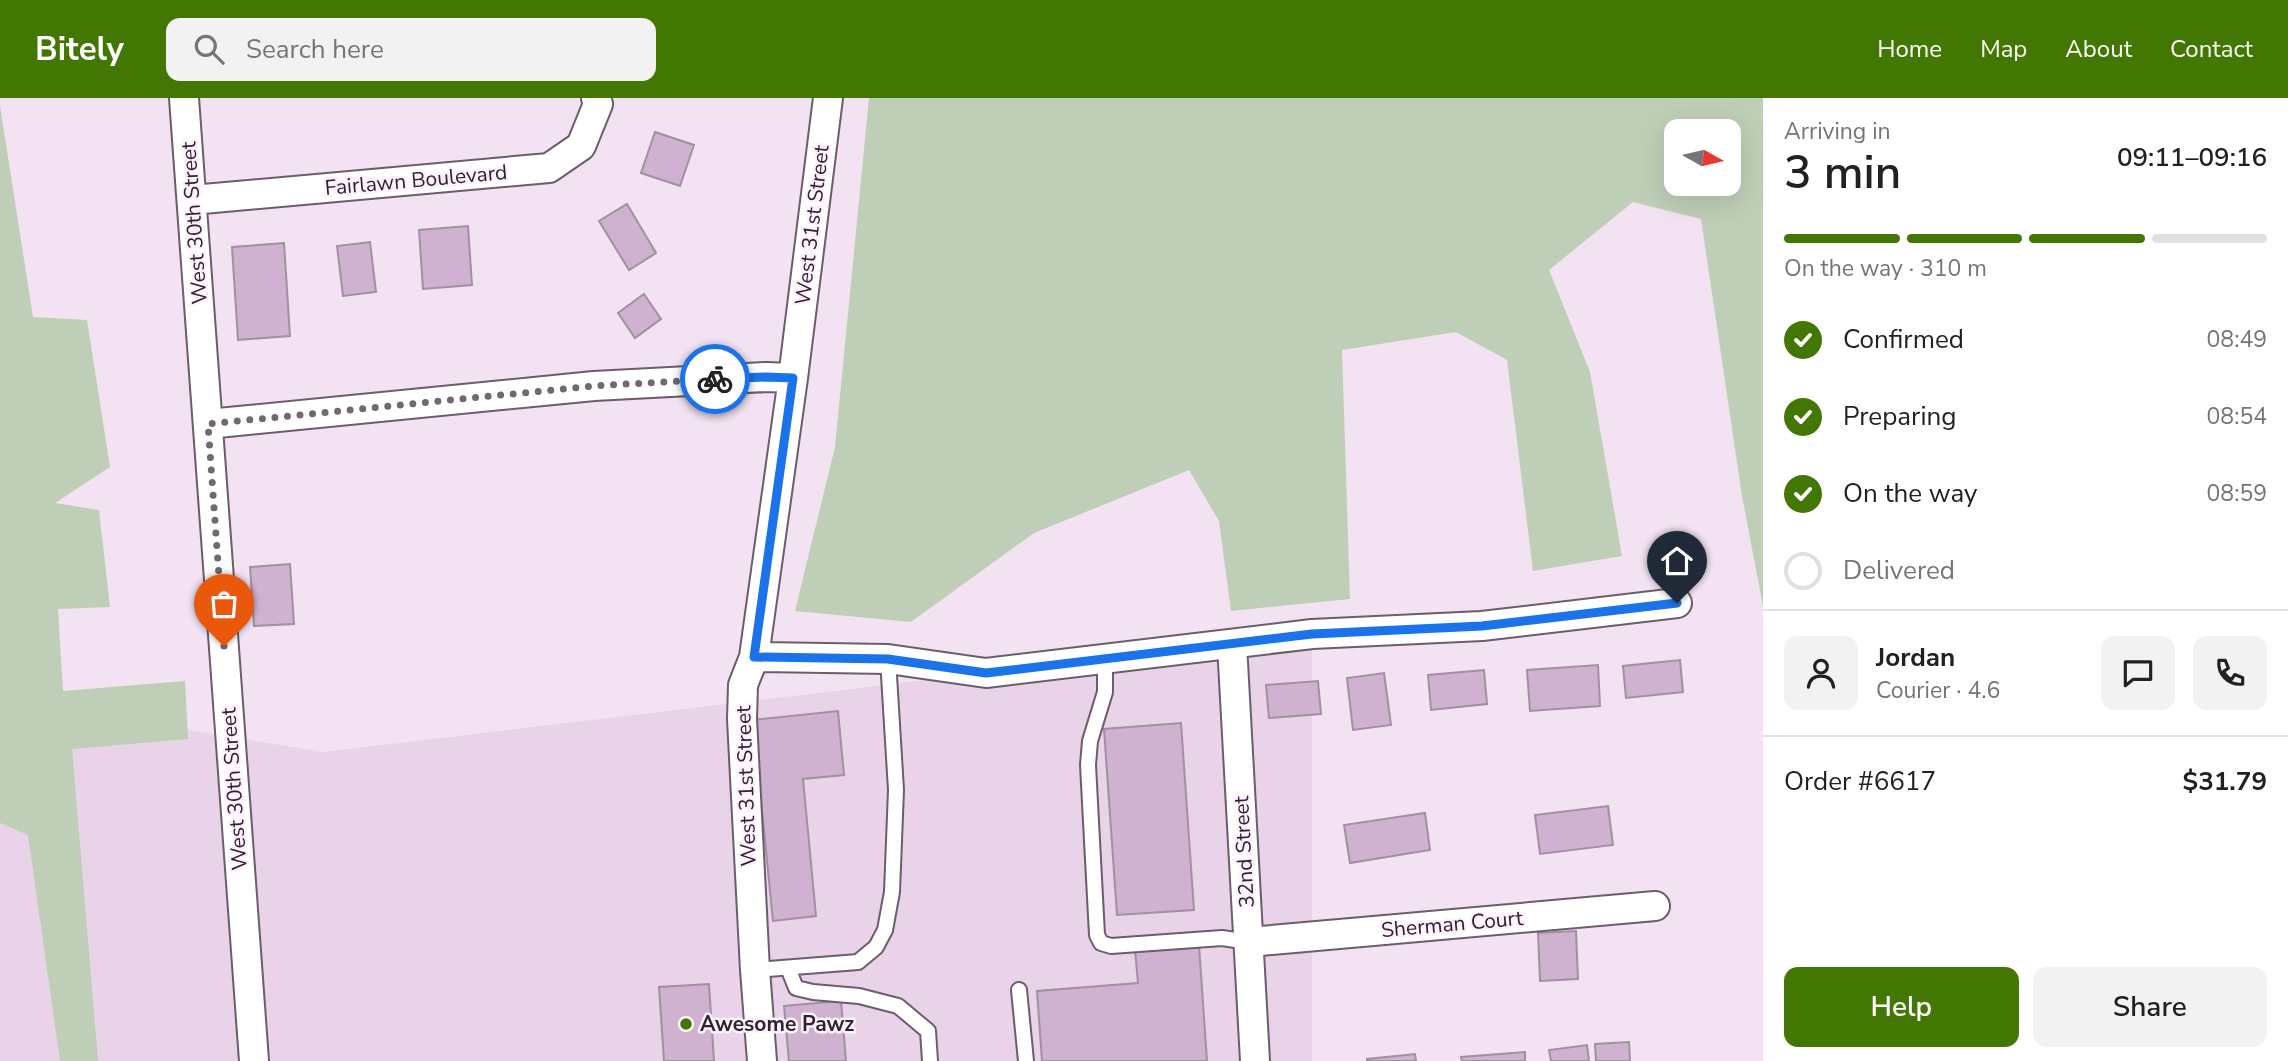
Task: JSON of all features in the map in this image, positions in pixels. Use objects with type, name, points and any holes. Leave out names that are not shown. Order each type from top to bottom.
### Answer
[{"type":"street","name":"West 30th Street","points":[[184,98],[254,1061]]},
{"type":"street","name":"Fairlawn Boulevard","points":[[192,200],[549,169],[581,146],[598,104],[596,98]]},
{"type":"street","name":"West 31st Street","points":[[762,1061],[742,719],[743,685],[754,657],[828,98]]},
{"type":"street","points":[[208,424],[593,386],[793,378]]},
{"type":"street","points":[[754,657],[888,659],[986,673],[1312,634],[1482,626],[1677,603]]},
{"type":"street","name":"32nd Street","points":[[1232,643],[1255,1061]]},
{"type":"street","name":"Sherman Court","points":[[1249,942],[1655,906]]},
{"type":"lane","points":[[755,970],[858,962],[876,947],[885,930],[892,892],[896,790],[888,659]]},
{"type":"lane","points":[[1105,659],[1105,692],[1090,741],[1088,765],[1097,935],[1101,943],[1111,946],[1222,937],[1249,942]]},
{"type":"lane","points":[[788,968],[796,988],[859,996],[898,1006],[928,1031],[930,1061]]},
{"type":"lane","points":[[1019,990],[1026,1061]]},
{"type":"shaded area","points":[[1312,634],[1312,1061],[0,1061],[0,700],[324,752]]},
{"type":"green space","points":[[869,98],[1763,98],[1763,606],[1742,496],[1701,219],[1633,202],[1549,270],[1590,372],[1622,556],[1533,571],[1507,360],[1456,332],[1342,350],[1350,599],[1231,611],[1219,521],[1189,470],[1034,533],[911,622],[795,611],[835,447]]},
{"type":"green space","points":[[0,106],[33,317],[87,320],[110,467],[55,503],[99,510],[110,607],[58,609],[63,691],[185,681],[188,739],[72,749],[98,1061],[60,1061],[28,835],[0,823]]},
{"type":"building","points":[[655,132],[694,145],[680,186],[641,173]]},
{"type":"building","points":[[627,204],[656,253],[629,270],[599,221]]},
{"type":"building","points":[[468,226],[472,285],[423,289],[419,230]]},
{"type":"building","points":[[370,242],[376,292],[343,296],[337,246]]},
{"type":"building","points":[[284,243],[290,336],[238,340],[232,247]]},
{"type":"building","points":[[644,294],[661,319],[635,338],[618,313]]},
{"type":"building","points":[[290,564],[294,624],[254,626],[250,567]]},
{"type":"building","points":[[1680,660],[1683,692],[1626,698],[1623,666]]},
{"type":"building","points":[[1598,665],[1600,706],[1530,711],[1527,670]]},
{"type":"building","points":[[1484,670],[1487,704],[1431,710],[1428,675]]},
{"type":"building","points":[[1384,673],[1391,725],[1353,730],[1347,678]]},
{"type":"building","points":[[1318,681],[1321,714],[1269,718],[1266,685]]},
{"type":"building","points":[[838,711],[844,775],[803,779],[816,916],[773,921],[753,720]]},
{"type":"building","points":[[1181,723],[1194,910],[1117,915],[1104,729]]},
{"type":"building","points":[[1608,806],[1613,845],[1540,854],[1535,815]]},
{"type":"building","points":[[1425,813],[1430,850],[1350,863],[1344,825]]},
{"type":"building","points":[[1576,931],[1578,979],[1540,981],[1538,933]]},
{"type":"building","points":[[1199,945],[1207,1061],[1042,1061],[1037,991],[1138,983],[1135,950]]},
{"type":"building","name":"Awesome Pawz","points":[[709,984],[714,1061],[664,1061],[659,987]]},
{"type":"building","points":[[841,1001],[846,1061],[789,1061],[784,1006]]},
{"type":"building","points":[[1629,1042],[1630,1061],[1596,1061],[1595,1044]]},
{"type":"building","points":[[1587,1045],[1589,1061],[1551,1061],[1549,1050]]},
{"type":"building","points":[[1525,1052],[1525,1061],[1462,1061],[1461,1057]]},
{"type":"building","points":[[1415,1054],[1416,1061],[1367,1061],[1367,1059]]},
{"type":"way so far","points":[[224,646],[208,424],[593,386],[715,379]]},
{"type":"place","name":"Awesome Pawz","points":[[686,1024]]},
{"type":"route","points":[[715,379],[793,378],[754,657],[888,659],[986,673],[1312,634],[1361,634],[1482,626],[1677,603]]}]
